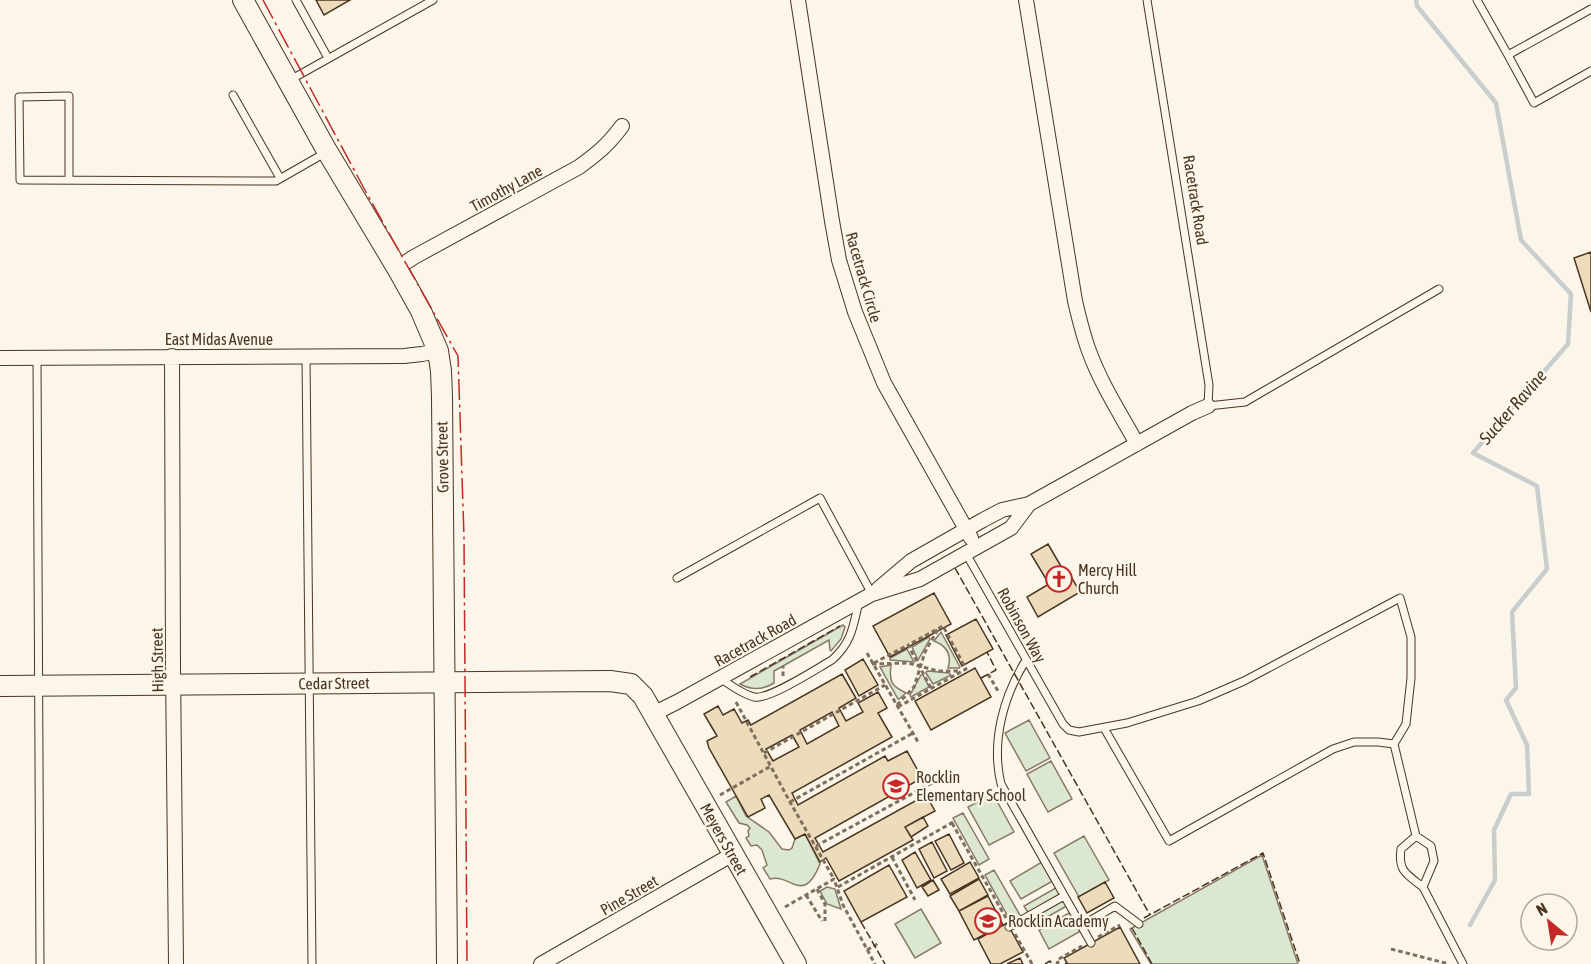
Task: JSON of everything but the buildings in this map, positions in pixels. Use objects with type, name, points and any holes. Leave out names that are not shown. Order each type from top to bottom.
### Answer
[{"type":"street","name":"Grove Street","points":[[243,0],[327,151],[421,311],[438,351],[442,397],[447,964]]},
{"type":"street","name":"Racetrack Circle","points":[[798,0],[839,260],[855,312],[884,383],[969,540]]},
{"type":"street","points":[[1026,0],[1081,327],[1089,353],[1103,384],[1137,444]]},
{"type":"street","name":"Timothy Lane","points":[[397,268],[579,167],[610,142],[622,126]]},
{"type":"street","name":"East Midas Avenue","points":[[0,358],[404,356],[438,351]]},
{"type":"street","name":"High Street","points":[[172,356],[176,964]]},
{"type":"street","name":"Racetrack Road","points":[[653,714],[872,594],[920,579],[1002,510],[1029,504],[1208,406]]},
{"type":"street","name":"Racetrack Road","points":[[872,594],[911,561],[1011,528],[1029,504]]},
{"type":"street","name":"Cedar Street","points":[[0,686],[444,681],[621,682],[631,684],[638,689],[653,714]]},
{"type":"street","name":"Meyers Street","points":[[653,714],[796,964]]},
{"type":"street","name":"Pine Street","points":[[541,964],[733,854]]},
{"type":"lane","points":[[296,0],[328,58]]},
{"type":"lane","points":[[287,81],[433,0]]},
{"type":"lane","name":"Racetrack Road","points":[[1147,0],[1209,385],[1208,406],[1245,402],[1439,289]]},
{"type":"lane","points":[[1477,0],[1534,103],[1591,71]]},
{"type":"lane","points":[[1508,55],[1591,9]]},
{"type":"lane","points":[[233,95],[280,178]]},
{"type":"lane","points":[[69,180],[69,96],[19,97],[20,180],[276,181],[327,151]]},
{"type":"lane","points":[[306,356],[312,964]]},
{"type":"lane","points":[[37,357],[40,964]]},
{"type":"lane","points":[[677,578],[819,498],[872,594]]},
{"type":"lane","name":"Robinson Way","points":[[969,540],[968,557],[1063,724],[1069,730],[1080,732],[1104,728]]},
{"type":"lane","points":[[1394,744],[1354,742],[1333,749],[1169,841],[1104,728],[1198,701],[1244,681],[1400,598],[1412,637],[1411,678],[1406,724],[1394,744],[1416,836],[1431,846],[1434,861],[1423,887]]},
{"type":"lane","points":[[720,678],[755,697],[773,693],[837,655],[850,639],[859,601]]},
{"type":"lane","points":[[1026,660],[1016,676],[1005,703],[997,751],[998,771],[1001,784],[1090,944]]},
{"type":"lane","points":[[1416,836],[1401,849],[1399,863],[1407,874],[1423,887],[1463,964]]},
{"type":"lane","points":[[1010,926],[1064,896]]},
{"type":"lane","points":[[1081,926],[1115,906],[1139,924]]},
{"type":"path","points":[[872,664],[943,626],[966,669],[897,706]]},
{"type":"path","points":[[897,706],[914,687],[925,652],[939,628]]},
{"type":"path","points":[[908,645],[931,688]]},
{"type":"path","points":[[867,653],[918,741]]},
{"type":"path","points":[[872,664],[908,663],[938,671],[962,671]]},
{"type":"path","points":[[988,674],[1005,703]]},
{"type":"path","points":[[764,753],[885,685]]},
{"type":"path","points":[[735,701],[834,879],[843,905],[875,964]]},
{"type":"path","points":[[790,802],[912,733]]},
{"type":"path","points":[[720,795],[771,766]]},
{"type":"path","points":[[816,846],[932,783]]},
{"type":"path","points":[[838,887],[954,822],[1010,926],[1035,964]]},
{"type":"path","points":[[892,857],[915,900]]},
{"type":"path","points":[[785,907],[834,879]]},
{"type":"path","points":[[806,895],[824,921],[825,904],[817,889]]},
{"type":"path","points":[[867,950],[879,943]]},
{"type":"path","points":[[1391,949],[1449,964]]},
{"type":"green space","points":[[843,625],[845,627],[841,639],[831,651],[829,640],[774,671],[774,683],[766,687],[753,688],[740,684]]},
{"type":"green space","points":[[941,632],[959,668],[948,668],[947,652],[934,641]]},
{"type":"green space","points":[[929,637],[930,639],[918,660],[912,647]]},
{"type":"green space","points":[[907,649],[914,662],[890,660],[890,658]]},
{"type":"green space","points":[[891,665],[892,682],[906,693],[899,699],[880,667]]},
{"type":"green space","points":[[928,671],[951,675],[933,684],[926,673]]},
{"type":"green space","points":[[921,675],[929,687],[911,697],[910,695]]},
{"type":"green space","points":[[1029,720],[1050,758],[1026,771],[1005,733]]},
{"type":"green space","points":[[1051,761],[1072,799],[1048,812],[1027,774]]},
{"type":"green space","points":[[993,794],[1014,832],[989,845],[968,807]]},
{"type":"green space","points":[[736,796],[746,816],[769,832],[782,849],[789,850],[795,839],[805,834],[820,864],[808,883],[802,886],[777,878],[770,879],[763,868],[767,865],[762,850],[757,845],[751,846],[746,838],[749,836],[750,828],[739,823],[726,802]]},
{"type":"green space","points":[[963,813],[989,859],[979,865],[953,818]]},
{"type":"green space","points":[[1084,836],[1109,880],[1079,897],[1054,853]]},
{"type":"green space","points":[[1262,855],[1298,964],[1151,964],[1130,929]]},
{"type":"green space","points":[[1047,859],[1058,878],[1021,899],[1010,881]]},
{"type":"green space","points":[[994,870],[1021,917],[1011,922],[985,875]]},
{"type":"green space","points":[[1061,885],[1072,903],[1035,924],[1024,906]]},
{"type":"green space","points":[[827,887],[835,889],[841,909],[827,904],[820,891]]},
{"type":"green space","points":[[921,909],[941,943],[915,958],[895,924]]},
{"type":"green space","points":[[1076,909],[1086,928],[1049,949],[1039,930]]},
{"type":"waterway","name":"Sucker Ravine","points":[[1416,0],[1417,6],[1496,103],[1521,240],[1571,294],[1568,344],[1473,453],[1537,486],[1547,569],[1512,612],[1516,688],[1506,700],[1527,745],[1529,794],[1511,794],[1494,830],[1495,880],[1470,925]]},
{"type":"fence","points":[[955,568],[1150,915]]},
{"type":"fence","points":[[750,677],[840,626]]},
{"type":"fence","points":[[981,678],[996,670],[987,652]]},
{"type":"fence","points":[[1144,918],[1263,853],[1300,964]]},
{"type":"fence","points":[[861,922],[885,964]]},
{"type":"fence","points":[[1132,928],[1152,964]]},
{"type":"fence","points":[[1045,964],[1050,961],[1052,964]]},
{"type":"power","points":[[263,0],[367,194],[458,356],[464,537],[467,964]]},
{"type":"place","name":"Mercy Hill Church","points":[[1059,579]]},
{"type":"place","name":"Rocklin Elementary School","points":[[896,786]]},
{"type":"place","name":"Rocklin Academy","points":[[988,921]]}]
